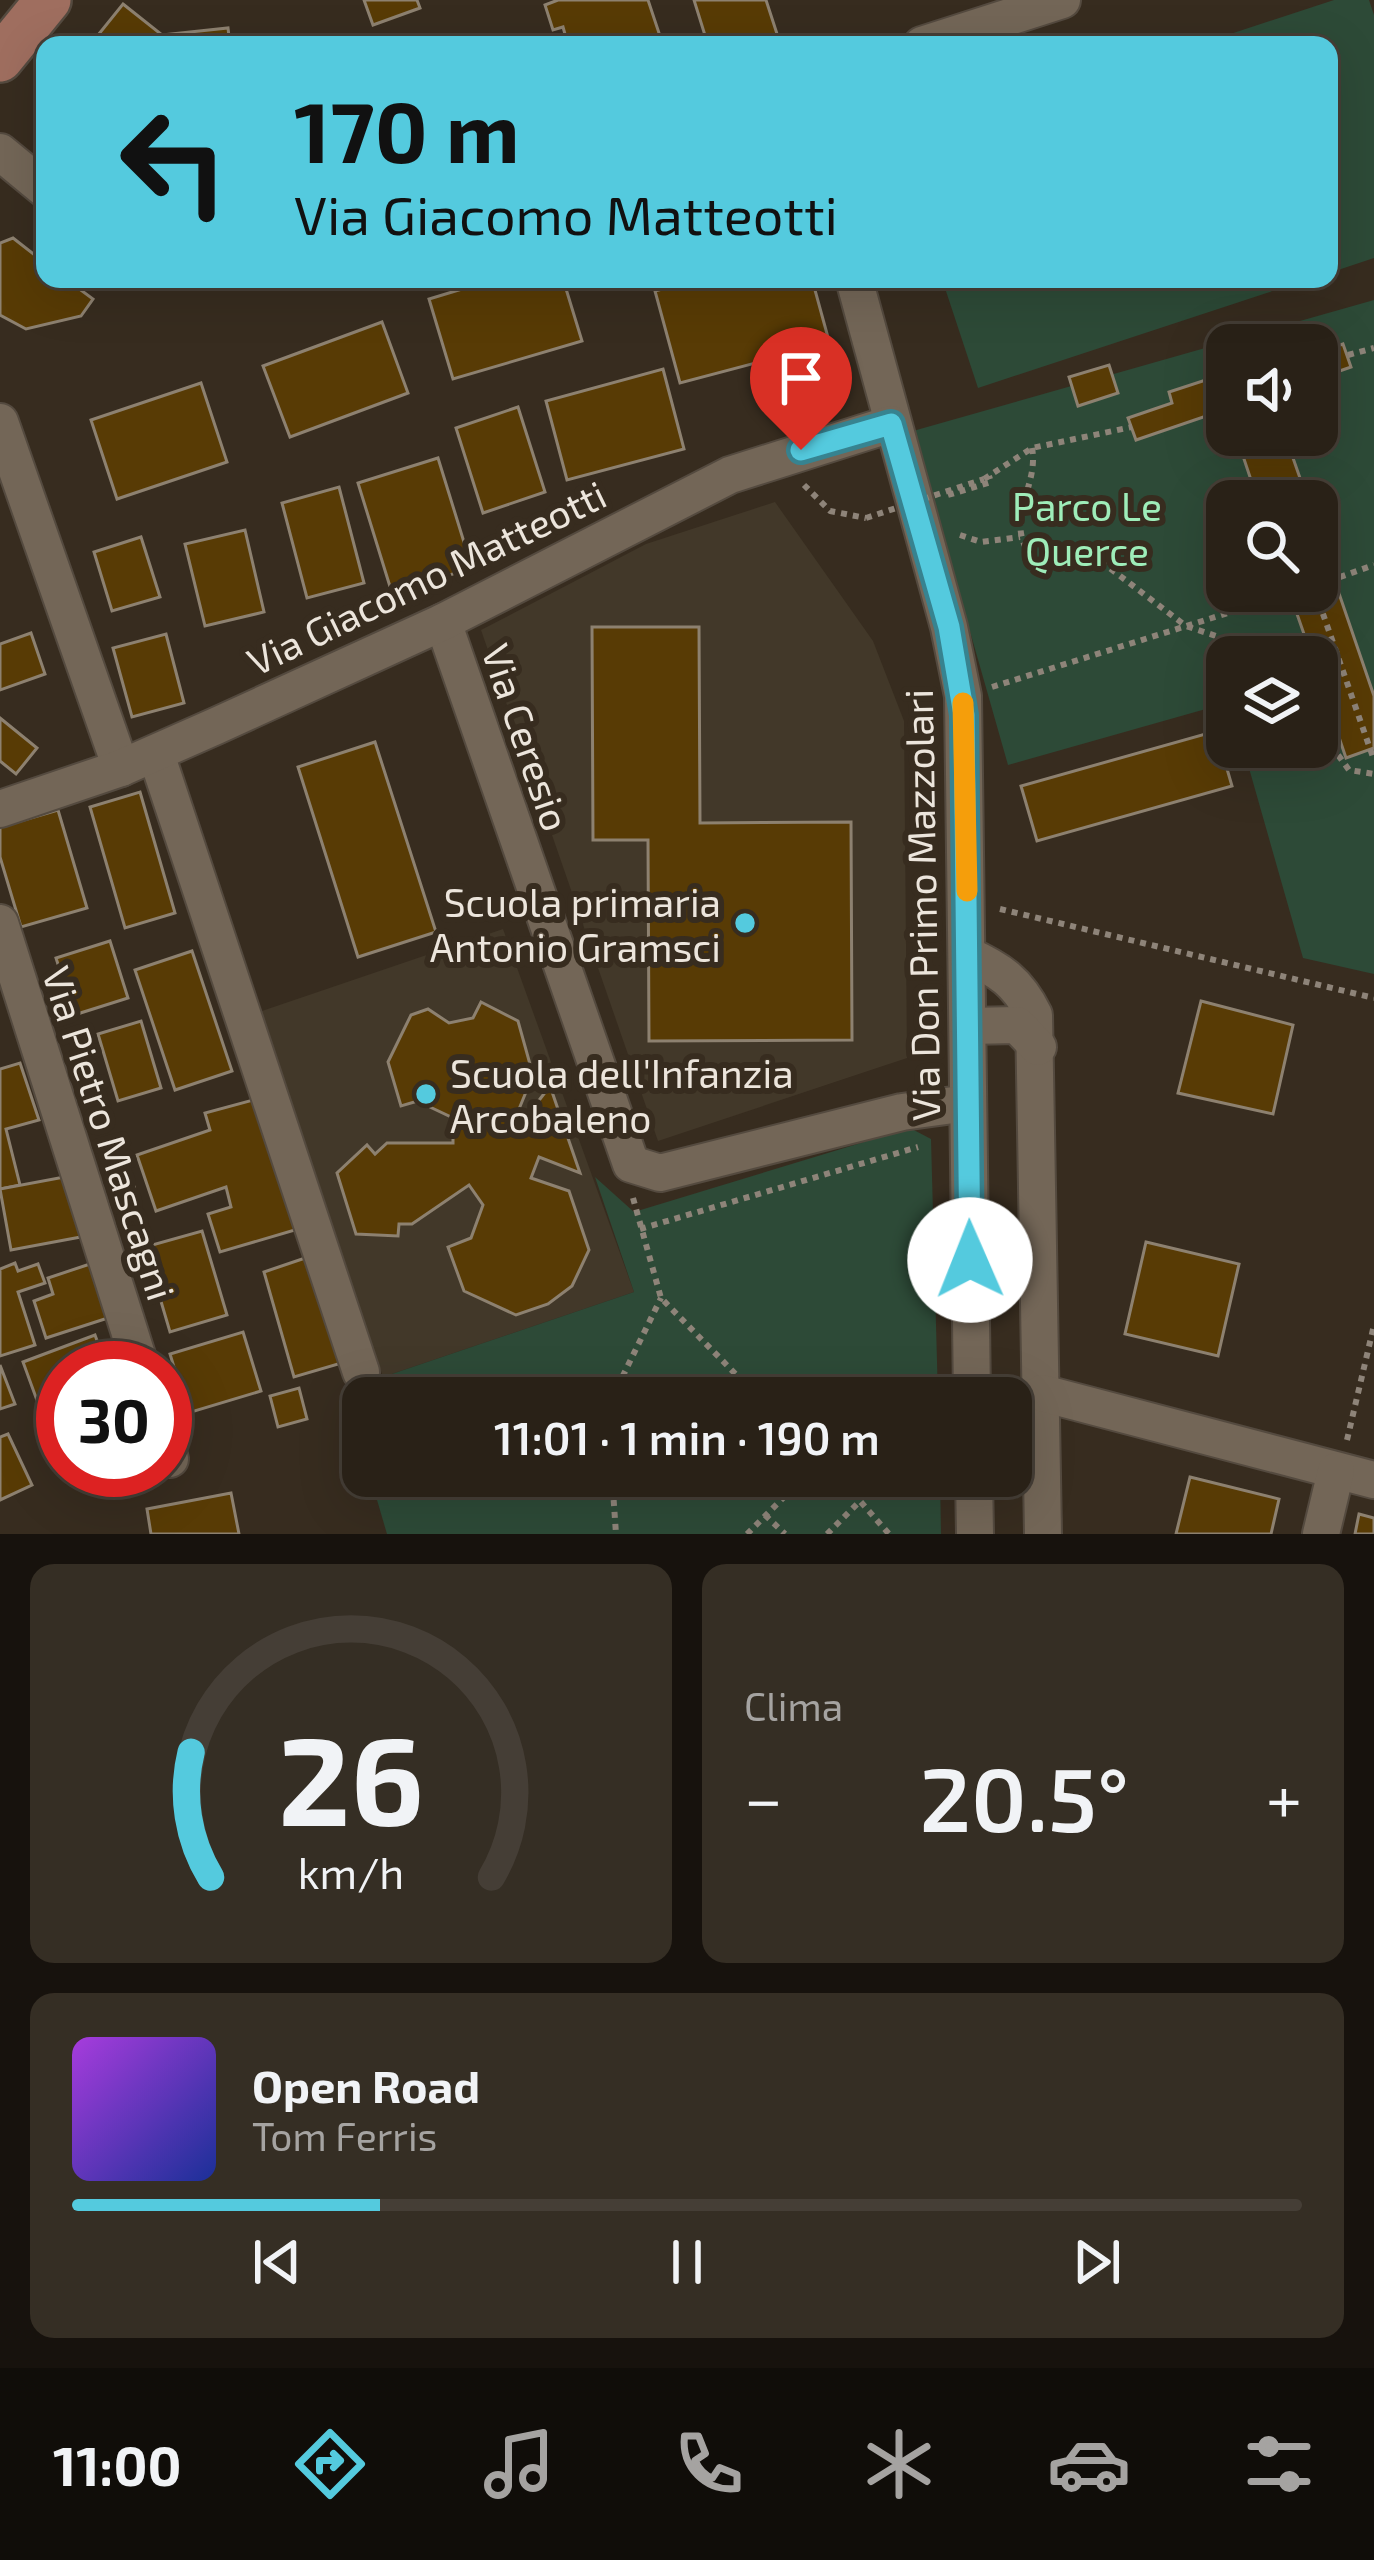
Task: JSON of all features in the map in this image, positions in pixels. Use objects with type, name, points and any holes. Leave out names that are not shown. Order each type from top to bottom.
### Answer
[{"type":"main road","points":[[0,59],[48,0]]},
{"type":"street","points":[[950,36],[1062,0]]},
{"type":"street","points":[[0,152],[36,182]]},
{"type":"street","name":"Via Don Primo Mazzolari","points":[[856,288],[949,627],[962,696],[973,1377]]},
{"type":"street","points":[[0,422],[121,768]]},
{"type":"street","name":"Via Giacomo Matteotti","points":[[15,804],[156,754],[442,622],[668,503],[778,458],[891,424]]},
{"type":"street","name":"Via Ceresio","points":[[442,622],[527,866],[645,1169]]},
{"type":"street","points":[[156,754],[361,1372]]},
{"type":"street","points":[[0,775],[15,804]]},
{"type":"street","name":"Via Pietro Mascagni","points":[[0,923],[132,1341]]},
{"type":"street","points":[[967,955],[1002,971],[1021,989],[1034,1015],[1043,1534]]},
{"type":"street","points":[[968,1026],[1017,1025],[1038,1047]]},
{"type":"street","points":[[645,1169],[902,1112],[968,1103]]},
{"type":"street","points":[[1042,1393],[1350,1475],[1321,1534]]},
{"type":"street","points":[[974,1497],[975,1534]]},
{"type":"path","points":[[1348,355],[1374,348]]},
{"type":"path","points":[[778,458],[820,505],[845,517],[866,518],[986,477],[1032,448],[1132,427]]},
{"type":"path","points":[[1032,448],[1035,469],[1018,523],[1030,552],[1083,554],[1103,563],[1186,626],[1216,636]]},
{"type":"path","points":[[934,500],[991,482],[986,477]]},
{"type":"path","points":[[941,523],[981,542],[1020,537]]},
{"type":"path","points":[[1338,579],[1374,565]]},
{"type":"path","points":[[984,690],[1231,612]]},
{"type":"path","points":[[1324,612],[1374,760]]},
{"type":"path","points":[[1338,755],[1349,770],[1374,774]]},
{"type":"path","points":[[967,900],[1374,998]]},
{"type":"path","points":[[640,1229],[928,1144]]},
{"type":"path","points":[[645,1169],[640,1229],[662,1298],[739,1377]]},
{"type":"path","points":[[622,1377],[662,1298]]},
{"type":"path","points":[[1350,1475],[1374,1325]]},
{"type":"path","points":[[614,1497],[616,1534]]},
{"type":"path","points":[[747,1534],[783,1497]]},
{"type":"path","points":[[856,1497],[889,1534]]},
{"type":"path","points":[[826,1534],[860,1501]]},
{"type":"path","points":[[765,1515],[784,1534]]},
{"type":"shaded area","name":"Scuola primaria Antonio Gramsci","points":[[775,502],[873,641],[904,721],[907,1058],[658,1141],[481,630],[646,544]]},
{"type":"shaded area","name":"Scuola dell'Infanzia Arcobaleno","points":[[503,929],[634,1292],[383,1377],[259,1012]]},
{"type":"green space","points":[[1334,0],[1369,0],[1374,15],[1374,258],[1338,270],[1338,36],[1224,36]]},
{"type":"green space","points":[[945,288],[1282,288],[978,388]]},
{"type":"green space","name":"Parco Le Querce","points":[[1374,300],[1374,974],[1303,958],[1249,768],[1338,768],[1338,636],[1206,636],[1206,709],[1008,765],[913,431],[1206,348],[1206,456],[1338,456],[1338,324],[1290,324]]},
{"type":"green space","points":[[910,1128],[931,1139],[937,1377],[383,1377],[634,1292],[595,1177],[634,1212]]},
{"type":"green space","points":[[376,1497],[940,1497],[941,1534],[387,1534]]},
{"type":"building","points":[[364,0],[417,0],[420,8],[373,25]]},
{"type":"building","points":[[558,0],[648,0],[660,36],[566,36],[563,27],[553,30],[545,5]]},
{"type":"building","points":[[694,0],[766,0],[778,36],[705,36]]},
{"type":"building","points":[[123,4],[162,35],[228,28],[229,36],[97,36]]},
{"type":"building","points":[[13,238],[36,256],[36,288],[78,288],[93,299],[81,316],[26,329],[0,315],[0,243]]},
{"type":"building","points":[[465,288],[566,288],[582,341],[453,379],[429,299]]},
{"type":"building","points":[[814,288],[832,352],[784,365],[782,356],[680,383],[655,291]]},
{"type":"building","points":[[382,322],[408,393],[290,437],[263,366]]},
{"type":"building","points":[[1343,344],[1351,367],[1338,372],[1338,346]]},
{"type":"building","points":[[1109,365],[1118,393],[1078,406],[1069,377]]},
{"type":"building","points":[[663,369],[684,449],[567,480],[546,401]]},
{"type":"building","points":[[1206,380],[1206,416],[1136,440],[1128,418],[1172,403],[1169,392]]},
{"type":"building","points":[[201,383],[227,462],[117,499],[91,420]]},
{"type":"building","points":[[518,407],[545,492],[483,513],[456,428]]},
{"type":"building","points":[[1243,456],[1292,456],[1301,480],[1251,480]]},
{"type":"building","points":[[438,458],[472,568],[392,593],[358,483]]},
{"type":"building","points":[[339,487],[364,583],[307,598],[282,503]]},
{"type":"building","points":[[245,530],[264,612],[205,626],[185,544]]},
{"type":"building","points":[[141,537],[160,597],[112,611],[94,552]]},
{"type":"building","points":[[1338,591],[1374,696],[1374,748],[1346,758],[1338,734],[1338,636],[1305,636],[1296,612],[1338,612]]},
{"type":"building","points":[[592,627],[699,627],[700,823],[851,822],[852,1040],[649,1041],[648,840],[593,840]]},
{"type":"building","points":[[31,633],[45,674],[0,690],[0,644]]},
{"type":"building","points":[[166,634],[184,703],[132,717],[113,648]]},
{"type":"building","points":[[0,718],[37,748],[16,774],[0,761]]},
{"type":"building","points":[[1206,734],[1206,768],[1227,768],[1232,786],[1037,841],[1021,786]]},
{"type":"building","points":[[375,742],[436,932],[358,957],[298,767]]},
{"type":"building","points":[[140,792],[175,913],[125,928],[90,807]]},
{"type":"building","points":[[58,810],[87,908],[21,927],[0,857],[0,827]]},
{"type":"building","points":[[110,941],[128,998],[74,1015],[56,958]]},
{"type":"building","points":[[192,951],[232,1071],[175,1090],[135,970]]},
{"type":"building","points":[[1201,1001],[1293,1025],[1273,1114],[1178,1093]]},
{"type":"building","points":[[481,1002],[518,1021],[533,1075],[519,1109],[527,1116],[550,1086],[580,1173],[539,1157],[531,1178],[569,1191],[589,1250],[572,1286],[548,1304],[516,1315],[464,1291],[448,1247],[471,1238],[483,1205],[469,1185],[412,1224],[399,1224],[398,1236],[356,1234],[337,1173],[367,1145],[375,1154],[387,1143],[453,1143],[453,1118],[430,1107],[428,1098],[401,1106],[388,1062],[411,1015],[428,1009],[449,1023],[473,1018]]},
{"type":"building","points":[[141,1021],[161,1088],[118,1101],[98,1034]]},
{"type":"building","points":[[20,1063],[39,1120],[6,1129],[20,1185],[0,1189],[0,1069]]},
{"type":"building","points":[[257,1099],[305,1227],[220,1252],[208,1214],[231,1207],[226,1187],[156,1211],[137,1155],[210,1130],[205,1113]]},
{"type":"building","points":[[126,1159],[141,1211],[128,1214],[113,1162]]},
{"type":"building","points":[[75,1175],[86,1236],[11,1250],[0,1189]]},
{"type":"building","points":[[202,1231],[227,1315],[170,1332],[145,1247]]},
{"type":"building","points":[[1146,1242],[1239,1264],[1218,1356],[1125,1334]]},
{"type":"building","points":[[314,1255],[345,1362],[294,1377],[264,1272]]},
{"type":"building","points":[[15,1263],[18,1271],[38,1264],[45,1283],[18,1292],[35,1345],[0,1356],[0,1269]]},
{"type":"building","points":[[93,1263],[111,1317],[46,1338],[34,1301],[53,1294],[48,1278]]},
{"type":"building","points":[[243,1332],[261,1391],[192,1412],[192,1347]]},
{"type":"building","points":[[36,1357],[36,1398],[23,1362]]},
{"type":"building","points":[[0,1365],[15,1404],[0,1409]]},
{"type":"building","points":[[299,1388],[307,1419],[278,1427],[270,1396]]},
{"type":"building","points":[[8,1434],[32,1485],[0,1500],[0,1437]]},
{"type":"building","points":[[1190,1477],[1279,1499],[1271,1534],[1176,1534]]},
{"type":"building","points":[[231,1493],[239,1534],[151,1534],[147,1509]]},
{"type":"building","points":[[1359,1514],[1374,1518],[1374,1534],[1355,1534]]},
{"type":"slow traffic","points":[[963,703],[967,891]]},
{"type":"place","name":"Scuola primaria Antonio Gramsci","points":[[745,923]]},
{"type":"place","name":"Scuola dell'Infanzia Arcobaleno","points":[[426,1094]]},
{"type":"route","points":[[801,450],[891,424],[949,627],[964,715],[970,1260]]}]
